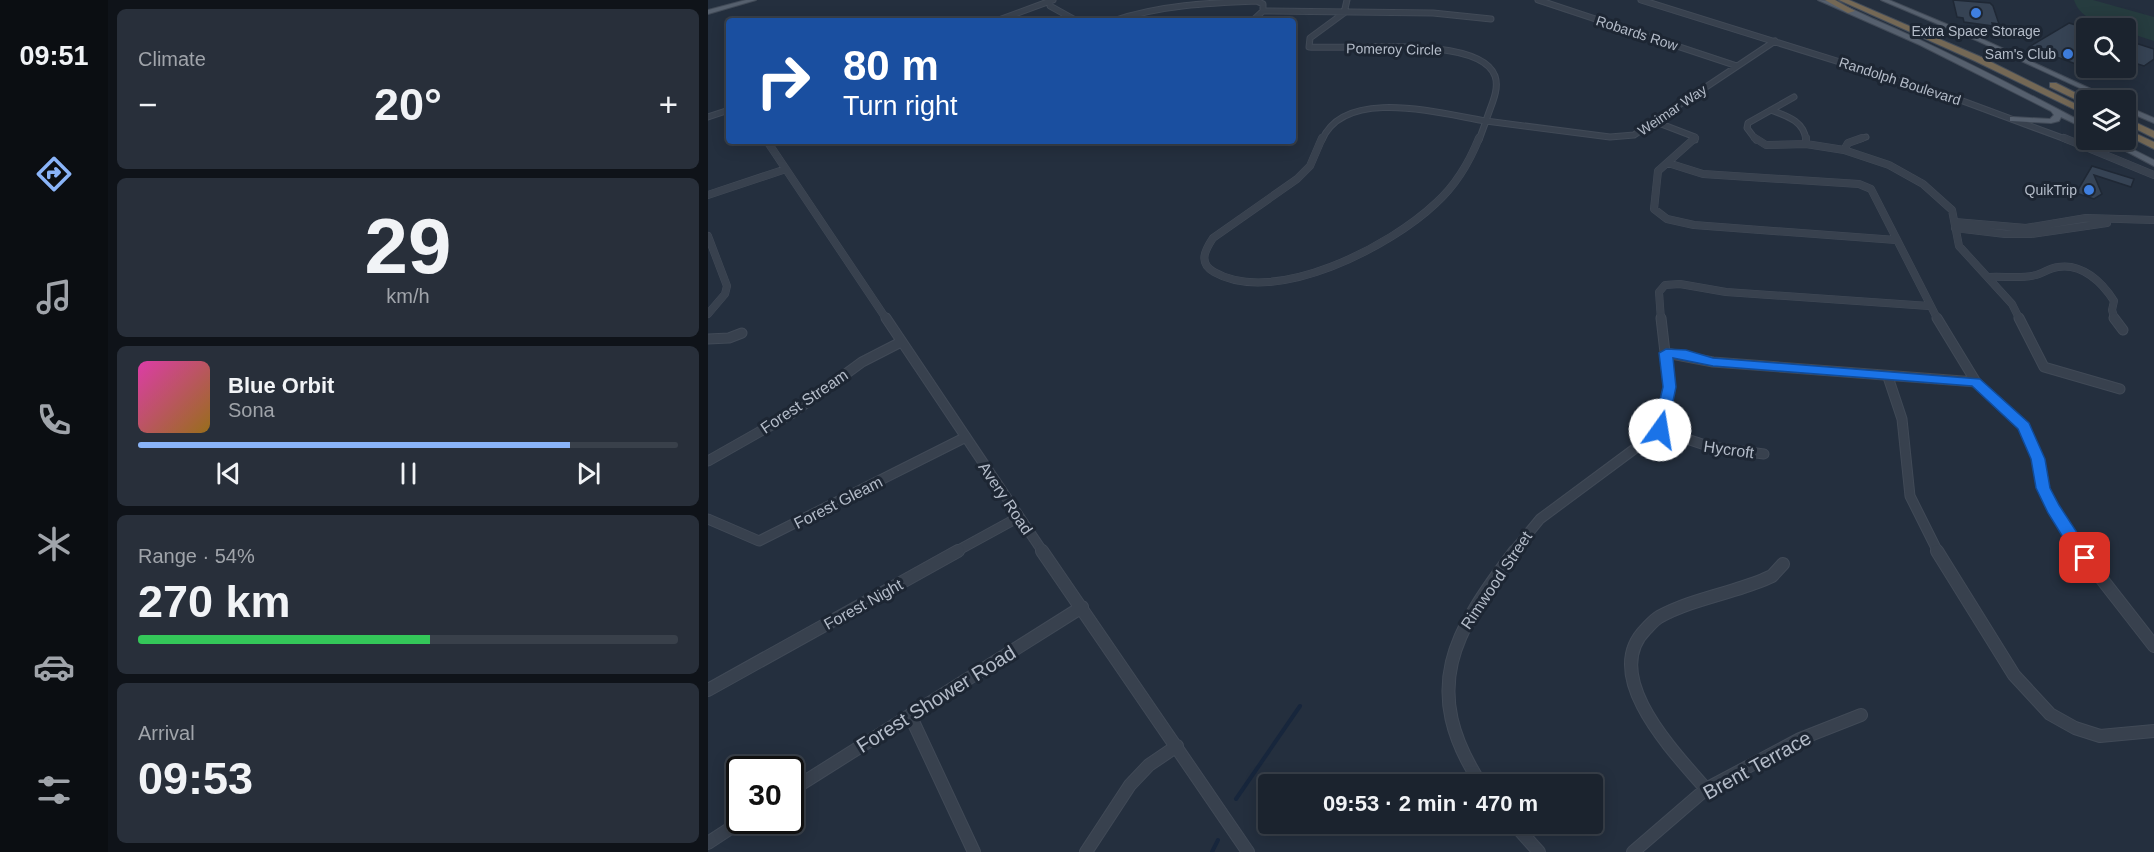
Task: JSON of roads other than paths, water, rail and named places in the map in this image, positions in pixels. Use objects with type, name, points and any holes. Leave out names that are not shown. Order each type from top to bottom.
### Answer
[{"type":"highway","points":[[1829,0],[1893,30]]},
{"type":"highway","points":[[1843,0],[1978,59],[2076,107]]},
{"type":"highway","points":[[1862,0],[1952,37],[2029,73]]},
{"type":"highway","points":[[2049,83],[2076,96]]},
{"type":"highway","points":[[2136,126],[2154,135]]},
{"type":"highway","points":[[2136,137],[2154,146]]},
{"type":"main road","points":[[708,12],[753,0]]},
{"type":"main road","points":[[1821,0],[1893,30],[2076,122]]},
{"type":"main road","points":[[1884,0],[1980,40],[2089,90]]},
{"type":"main road","points":[[2013,119],[2051,121],[2058,115],[2053,110]]},
{"type":"main road","points":[[2136,113],[2154,121]]},
{"type":"main road","points":[[2129,150],[2154,163]]},
{"type":"street","points":[[1344,13],[1347,0]]},
{"type":"street","name":"Robards Row","points":[[1538,0],[1737,66]]},
{"type":"street","name":"Randolph Boulevard","points":[[1641,0],[1907,82],[2013,119],[2154,175]]},
{"type":"street","points":[[1004,18],[1051,1],[1050,6],[1072,18]]},
{"type":"street","points":[[1123,18],[1153,9],[1257,1],[1263,4],[1263,11]]},
{"type":"street","points":[[1255,18],[1263,11],[1433,13],[1491,19]]},
{"type":"street","name":"Pomeroy Circle","points":[[1344,13],[1310,38],[1307,43],[1309,46],[1424,48],[1470,55],[1489,67],[1497,79],[1496,92],[1486,121]]},
{"type":"street","name":"Weimar Way","points":[[1486,121],[1463,170],[1451,188],[1428,212],[1370,247],[1314,272],[1276,283],[1259,285],[1221,277],[1206,266],[1204,261],[1207,245],[1221,231],[1263,204],[1305,172],[1317,154],[1323,133],[1334,121],[1363,111],[1389,107],[1624,138],[1635,135],[1656,122],[1775,41]]},
{"type":"street","points":[[1794,97],[1748,123],[1747,128],[1760,143],[1806,144],[1844,150],[1889,165],[1923,184],[1948,205],[1959,246],[1989,277],[2021,317],[2044,367],[2120,389]]},
{"type":"street","points":[[1771,110],[1803,126],[1807,135],[1806,144]]},
{"type":"street","points":[[708,117],[726,111]]},
{"type":"street","points":[[1656,122],[1695,137],[1658,171],[1654,209],[1667,219],[1726,229],[1896,240]]},
{"type":"street","points":[[1844,150],[1848,144],[1866,137]]},
{"type":"street","name":"Avery Road","points":[[769,144],[1019,518],[1248,852]]},
{"type":"street","points":[[1668,163],[1703,174],[1865,186],[1871,189],[1929,306],[1976,382],[2024,426],[2038,459],[2043,488],[2053,509],[2085,558],[2154,646]]},
{"type":"street","points":[[708,195],[786,169]]},
{"type":"street","points":[[1955,225],[2026,228],[2086,218],[2154,220]]},
{"type":"street","points":[[1955,225],[2021,235],[2100,224],[2154,226]]},
{"type":"street","points":[[708,314],[725,294],[727,286],[709,239]]},
{"type":"street","points":[[1989,277],[2035,275],[2060,266],[2079,269],[2095,278],[2110,293],[2114,301],[2111,312],[2114,321],[2123,330]]},
{"type":"street","points":[[1660,430],[1669,387],[1659,301],[1659,292],[1665,285],[1680,284],[1726,292],[1929,306]]},
{"type":"street","points":[[708,339],[729,338],[742,333]]},
{"type":"street","name":"Forest Stream","points":[[708,461],[791,414],[862,362],[901,342]]},
{"type":"street","points":[[1666,353],[1713,362],[1976,382]]},
{"type":"street","points":[[1888,377],[1902,419],[1910,496],[1941,559],[2014,675],[2050,714],[2075,728],[2100,736],[2154,731]]},
{"type":"street","name":"Hycroft","points":[[1660,430],[1680,440],[1713,449],[1764,454]]},
{"type":"street","name":"Rimwood Street","points":[[1475,774],[1460,746],[1448,698],[1451,660],[1463,626],[1531,528],[1540,519],[1660,430]]},
{"type":"street","name":"Forest Gleam","points":[[708,519],[759,541],[966,437]]},
{"type":"street","name":"Forest Night","points":[[708,690],[1019,518]]},
{"type":"street","points":[[1706,789],[1655,729],[1645,713],[1633,681],[1630,665],[1633,643],[1648,623],[1675,608],[1770,576],[1783,564]]},
{"type":"street","name":"Forest Shower Road","points":[[804,782],[1082,608]]},
{"type":"street","points":[[910,715],[974,852]]},
{"type":"street","name":"Brent Terrace","points":[[1633,852],[1706,789],[1800,739],[1861,715]]},
{"type":"street","points":[[1086,852],[1130,785],[1149,765],[1177,746]]},
{"type":"street","points":[[708,843],[726,831]]},
{"type":"street","points":[[1523,834],[1539,852]]},
{"type":"waterway","points":[[1236,799],[1300,706]]},
{"type":"waterway","points":[[1212,852],[1218,840]]},
{"type":"place","name":"Extra Space Storage","points":[[1976,13]]},
{"type":"place","name":"Sam's Club","points":[[2068,54]]},
{"type":"place","name":"QuikTrip","points":[[2089,190]]}]
